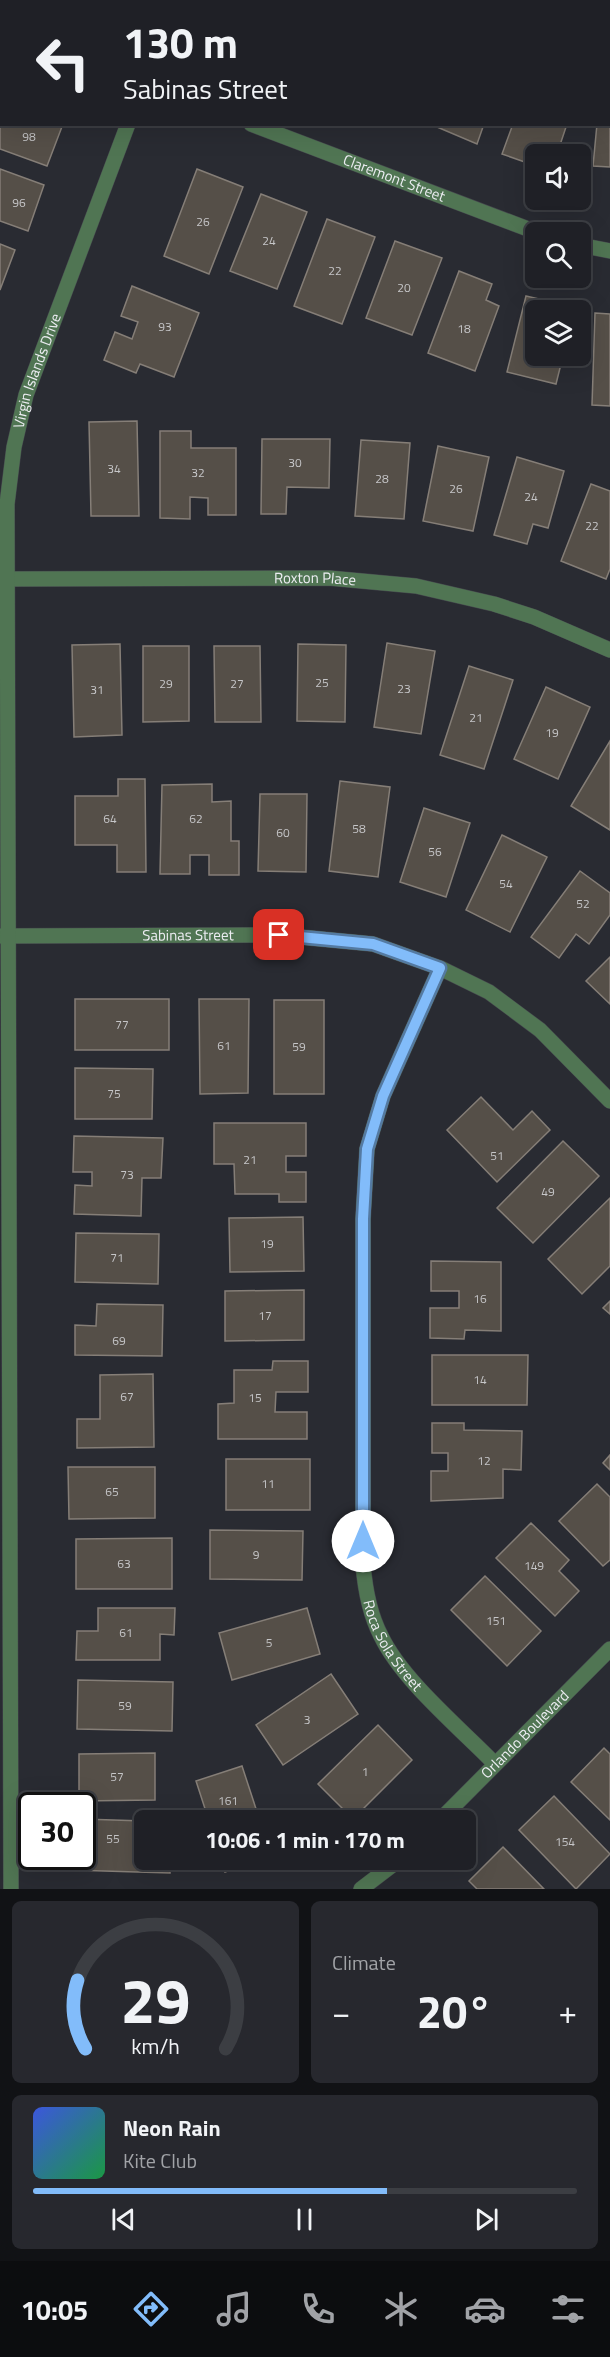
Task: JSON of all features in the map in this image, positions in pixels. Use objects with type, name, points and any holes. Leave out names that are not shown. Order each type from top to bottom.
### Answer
[{"type":"street","name":"Virgin Islands Drive","points":[[11,1889],[3,936],[7,504],[19,422],[35,370],[127,126]]},
{"type":"street","name":"Claremont Street","points":[[256,126],[525,228]]},
{"type":"street","points":[[591,247],[610,251]]},
{"type":"street","name":"Roxton Place","points":[[7,579],[329,578],[416,586],[524,613],[610,650]]},
{"type":"street","name":"Sabinas Street","points":[[3,936],[308,936],[373,944],[440,968],[489,992],[540,1030],[610,1101]]},
{"type":"street","name":"Roca Sola Street","points":[[440,968],[383,1096],[367,1149],[363,1219],[363,1564],[365,1590],[372,1614],[381,1637],[396,1661],[495,1764]]},
{"type":"street","name":"Orlando Boulevard","points":[[450,1810],[610,1649]]},
{"type":"street","points":[[361,1889],[386,1870]]},
{"type":"building","points":[[0,126],[62,126],[47,166],[0,149]]},
{"type":"building","points":[[435,126],[483,126],[477,144]]},
{"type":"building","points":[[512,126],[566,126],[560,144],[525,144],[525,162],[502,154]]},
{"type":"building","points":[[597,126],[610,126],[610,167],[593,166]]},
{"type":"building","points":[[0,169],[44,185],[28,231],[0,221]]},
{"type":"building","points":[[197,169],[243,187],[209,274],[164,256]]},
{"type":"building","points":[[261,194],[307,212],[277,289],[230,271]]},
{"type":"building","points":[[327,219],[375,237],[342,324],[294,306]]},
{"type":"building","points":[[395,241],[442,258],[412,335],[366,318]]},
{"type":"building","points":[[0,244],[15,250],[0,290]]},
{"type":"building","points":[[459,271],[492,284],[486,300],[499,306],[475,371],[428,353]]},
{"type":"building","points":[[132,286],[199,313],[174,377],[140,364],[136,373],[104,360],[115,332],[132,339],[138,322],[121,316]]},
{"type":"building","points":[[526,296],[543,300],[525,300]]},
{"type":"building","points":[[525,300],[525,366],[560,366],[556,384],[507,372]]},
{"type":"building","points":[[595,313],[610,314],[610,406],[592,405]]},
{"type":"building","points":[[137,421],[139,516],[91,516],[89,422]]},
{"type":"building","points":[[160,431],[191,431],[191,448],[236,448],[236,515],[208,515],[208,498],[190,497],[190,519],[160,518]]},
{"type":"building","points":[[262,439],[330,439],[329,488],[287,487],[286,514],[261,514]]},
{"type":"building","points":[[361,440],[410,443],[404,519],[355,516]]},
{"type":"building","points":[[438,446],[489,457],[473,531],[423,521]]},
{"type":"building","points":[[517,457],[564,471],[548,528],[533,524],[527,544],[494,535]]},
{"type":"building","points":[[591,484],[610,491],[610,569],[606,579],[561,561]]},
{"type":"building","points":[[387,643],[435,651],[421,734],[374,727]]},
{"type":"building","points":[[120,644],[122,735],[74,737],[72,645]]},
{"type":"building","points":[[298,644],[346,645],[345,722],[297,721]]},
{"type":"building","points":[[143,646],[189,646],[189,721],[143,722]]},
{"type":"building","points":[[214,646],[260,646],[261,722],[215,722]]},
{"type":"building","points":[[469,666],[513,680],[484,769],[440,755]]},
{"type":"building","points":[[546,687],[590,707],[558,779],[514,759]]},
{"type":"building","points":[[610,741],[610,830],[571,806]]},
{"type":"building","points":[[118,779],[145,779],[146,872],[117,872],[117,845],[75,845],[75,796],[118,796]]},
{"type":"building","points":[[340,781],[390,787],[378,877],[329,871]]},
{"type":"building","points":[[212,784],[212,802],[231,801],[231,841],[239,841],[239,875],[209,875],[209,855],[190,855],[190,874],[160,874],[162,785]]},
{"type":"building","points":[[260,794],[307,794],[306,872],[258,871]]},
{"type":"building","points":[[424,808],[470,823],[446,897],[400,882]]},
{"type":"building","points":[[502,835],[547,857],[510,932],[466,910]]},
{"type":"building","points":[[580,871],[610,893],[610,915],[589,944],[576,934],[559,958],[531,937]]},
{"type":"building","points":[[610,957],[610,1004],[586,981]]},
{"type":"building","points":[[75,999],[169,999],[169,1050],[75,1050]]},
{"type":"building","points":[[199,999],[249,999],[248,1093],[200,1094]]},
{"type":"building","points":[[274,1000],[324,1000],[324,1094],[274,1094]]},
{"type":"building","points":[[75,1068],[153,1069],[152,1119],[75,1119]]},
{"type":"building","points":[[481,1097],[513,1130],[532,1111],[550,1130],[497,1182],[447,1130]]},
{"type":"building","points":[[214,1123],[306,1123],[306,1156],[286,1156],[286,1172],[306,1172],[306,1202],[279,1202],[279,1194],[235,1194],[234,1164],[214,1164]]},
{"type":"building","points":[[74,1136],[163,1138],[161,1178],[142,1178],[141,1216],[74,1214],[75,1185],[92,1186],[92,1172],[73,1172]]},
{"type":"building","points":[[563,1141],[599,1176],[533,1243],[497,1208]]},
{"type":"building","points":[[610,1198],[610,1266],[582,1294],[548,1259]]},
{"type":"building","points":[[303,1217],[304,1271],[230,1272],[229,1218]]},
{"type":"building","points":[[76,1233],[159,1234],[158,1284],[75,1282]]},
{"type":"building","points":[[431,1261],[501,1262],[501,1331],[465,1330],[464,1339],[430,1338],[430,1308],[459,1308],[459,1291],[431,1291]]},
{"type":"building","points":[[304,1290],[304,1340],[225,1341],[225,1291]]},
{"type":"building","points":[[610,1301],[610,1314],[603,1308]]},
{"type":"building","points":[[97,1304],[163,1305],[162,1356],[75,1355],[75,1325],[96,1326]]},
{"type":"building","points":[[432,1355],[528,1355],[527,1405],[432,1405]]},
{"type":"building","points":[[273,1361],[308,1361],[308,1392],[276,1392],[275,1412],[307,1412],[307,1439],[218,1439],[218,1404],[234,1403],[234,1370],[272,1370]]},
{"type":"building","points":[[153,1374],[154,1447],[77,1448],[77,1419],[100,1419],[100,1375]]},
{"type":"building","points":[[432,1423],[464,1423],[464,1430],[522,1431],[521,1470],[503,1469],[503,1498],[431,1501],[431,1471],[448,1471],[448,1453],[432,1453]]},
{"type":"building","points":[[610,1455],[610,1470],[603,1463]]},
{"type":"building","points":[[226,1459],[310,1459],[310,1510],[226,1510]]},
{"type":"building","points":[[68,1467],[155,1467],[155,1518],[69,1519]]},
{"type":"building","points":[[597,1484],[610,1497],[610,1560],[603,1566],[559,1521]]},
{"type":"building","points":[[531,1523],[569,1560],[559,1571],[579,1591],[555,1616],[496,1558]]},
{"type":"building","points":[[210,1530],[303,1531],[302,1580],[210,1579]]},
{"type":"building","points":[[172,1538],[172,1589],[76,1589],[76,1539]]},
{"type":"building","points":[[485,1576],[541,1631],[507,1666],[451,1610]]},
{"type":"building","points":[[98,1608],[175,1608],[174,1635],[160,1634],[160,1660],[76,1660],[77,1631],[98,1631]]},
{"type":"building","points":[[307,1608],[320,1654],[232,1680],[219,1633]]},
{"type":"building","points":[[331,1674],[358,1714],[283,1765],[256,1725]]},
{"type":"building","points":[[78,1680],[173,1682],[172,1731],[77,1729]]},
{"type":"building","points":[[378,1725],[412,1760],[362,1810],[344,1810],[318,1784]]},
{"type":"building","points":[[604,1748],[610,1754],[610,1820],[571,1782]]},
{"type":"building","points":[[155,1753],[155,1800],[96,1801],[96,1792],[79,1792],[79,1754]]},
{"type":"building","points":[[242,1766],[256,1810],[205,1810],[196,1781]]},
{"type":"building","points":[[554,1796],[610,1854],[576,1889],[519,1830]]},
{"type":"building","points":[[96,1819],[134,1821],[134,1870],[170,1870],[170,1873],[71,1870],[96,1870]]},
{"type":"building","points":[[503,1847],[544,1889],[477,1889],[469,1881]]},
{"type":"route","points":[[279,935],[373,944],[440,968],[383,1096],[373,1122],[367,1149],[363,1219],[363,1541]]}]
